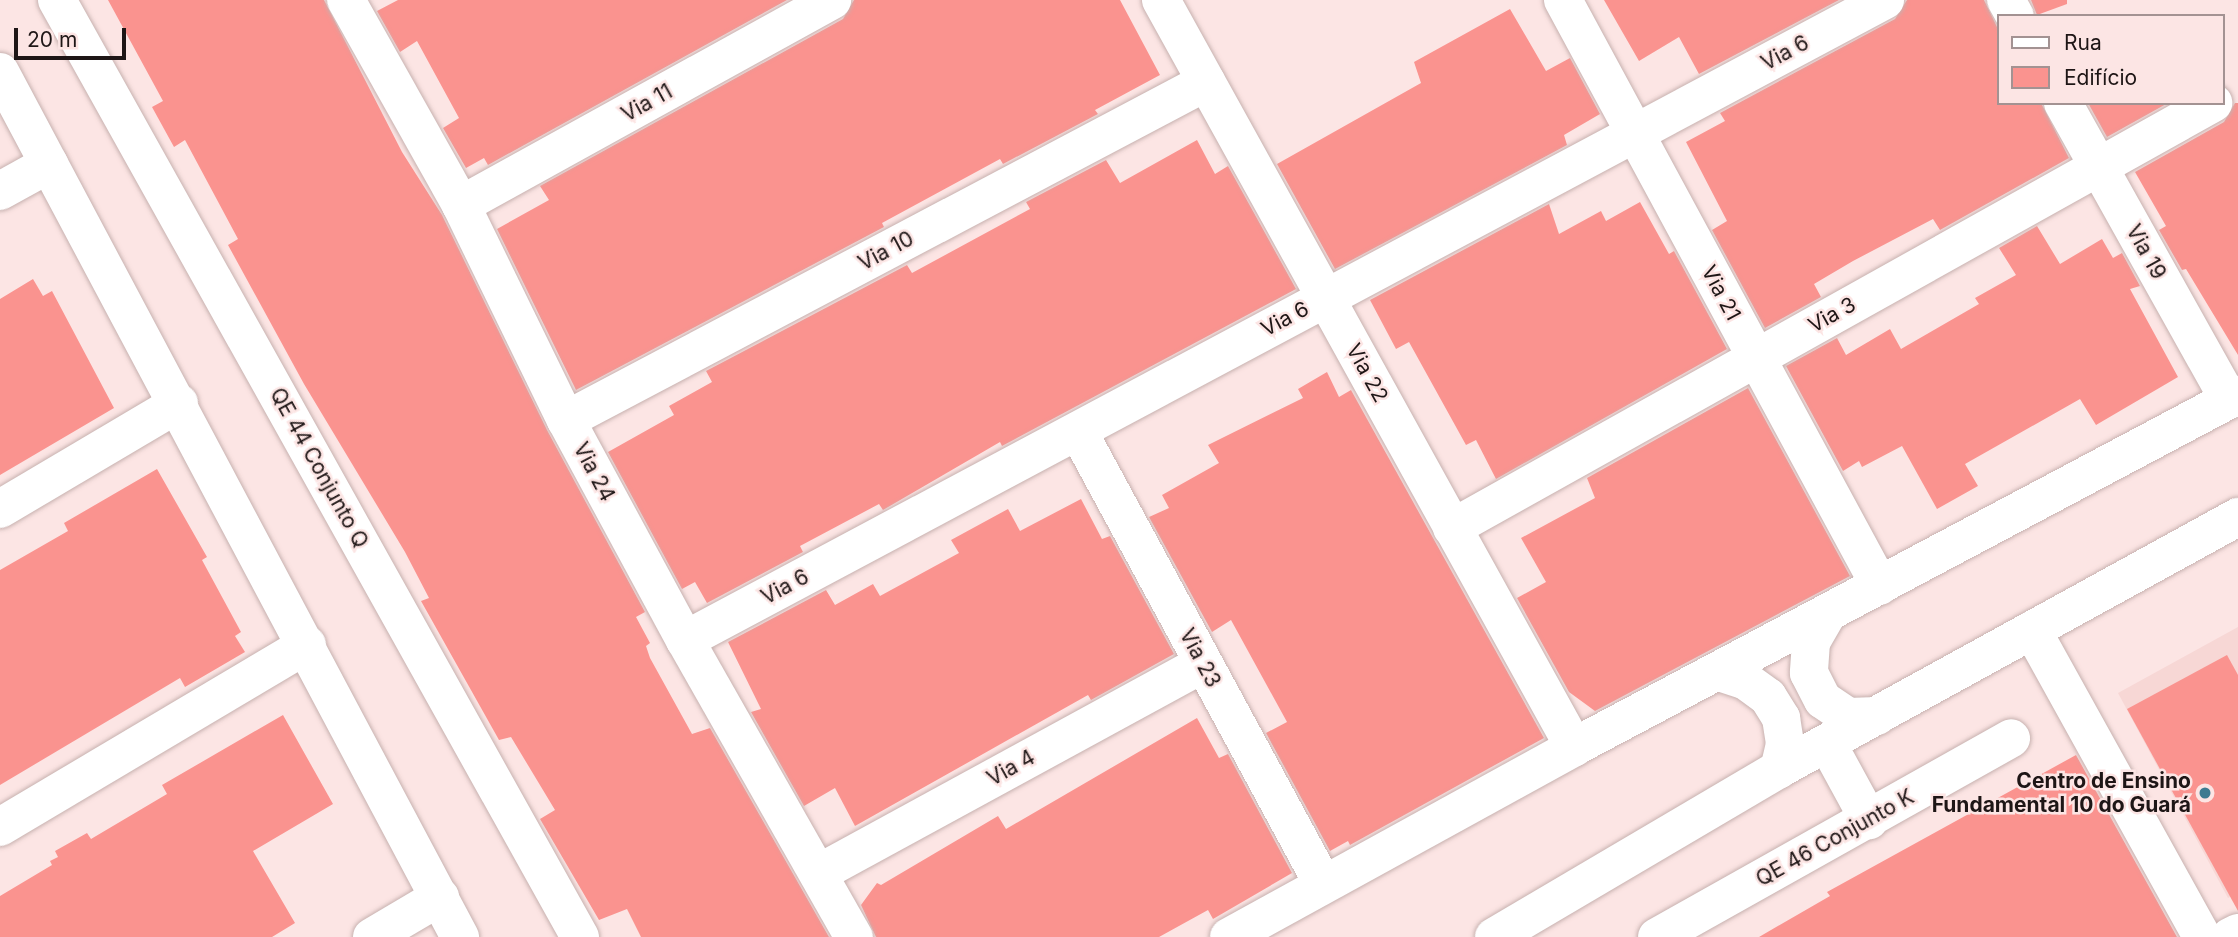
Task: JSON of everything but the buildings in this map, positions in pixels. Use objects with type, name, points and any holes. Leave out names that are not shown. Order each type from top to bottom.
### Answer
[{"type":"street","name":"QE 44 Conjunto Q","points":[[57,0],[580,937]]},
{"type":"street","name":"Via 24","points":[[346,0],[461,205],[566,420],[685,640],[854,937]]},
{"type":"street","name":"Via 11","points":[[461,205],[832,0]]},
{"type":"street","name":"Via 22","points":[[1161,0],[1573,747]]},
{"type":"street","name":"Via 21","points":[[1563,0],[1880,586]]},
{"type":"street","name":"Via 6","points":[[685,640],[1885,0]]},
{"type":"street","points":[[0,72],[179,403],[460,937]]},
{"type":"street","name":"Via 10","points":[[566,420],[1206,82]]},
{"type":"street","name":"Via 19","points":[[2064,105],[2233,398]]},
{"type":"street","name":"Via 3","points":[[1452,528],[2209,105]]},
{"type":"street","points":[[0,191],[49,164]]},
{"type":"street","points":[[1229,937],[1573,747],[1826,616],[2233,398]]},
{"type":"street","points":[[0,509],[179,403]]},
{"type":"street","name":"Via 23","points":[[1078,431],[1323,884]]},
{"type":"street","points":[[1494,937],[1779,769],[2238,517]]},
{"type":"street","points":[[1826,616],[1811,642],[1810,673],[1823,700],[1848,717],[1877,716]]},
{"type":"street","points":[[2032,630],[2202,937]]},
{"type":"street","points":[[0,827],[307,645]]},
{"type":"street","name":"Via 4","points":[[819,873],[1203,664]]},
{"type":"street","points":[[1719,672],[1746,681],[1774,707],[1785,744],[1779,769]]},
{"type":"street","name":"QE 46 Conjunto K","points":[[1657,937],[2011,738]]},
{"type":"street","points":[[1827,743],[1869,820]]},
{"type":"street","points":[[372,937],[440,897]]},
{"type":"street","points":[[2230,937],[2238,933]]},
{"type":"shaded area","name":"Centro de Ensino Fundamental 10 do Guará","points":[[2238,627],[2238,893],[2228,898],[2118,693]]},
{"type":"place","name":"Centro de Ensino Fundamental 10 do Guará","points":[[2205,793]]}]
